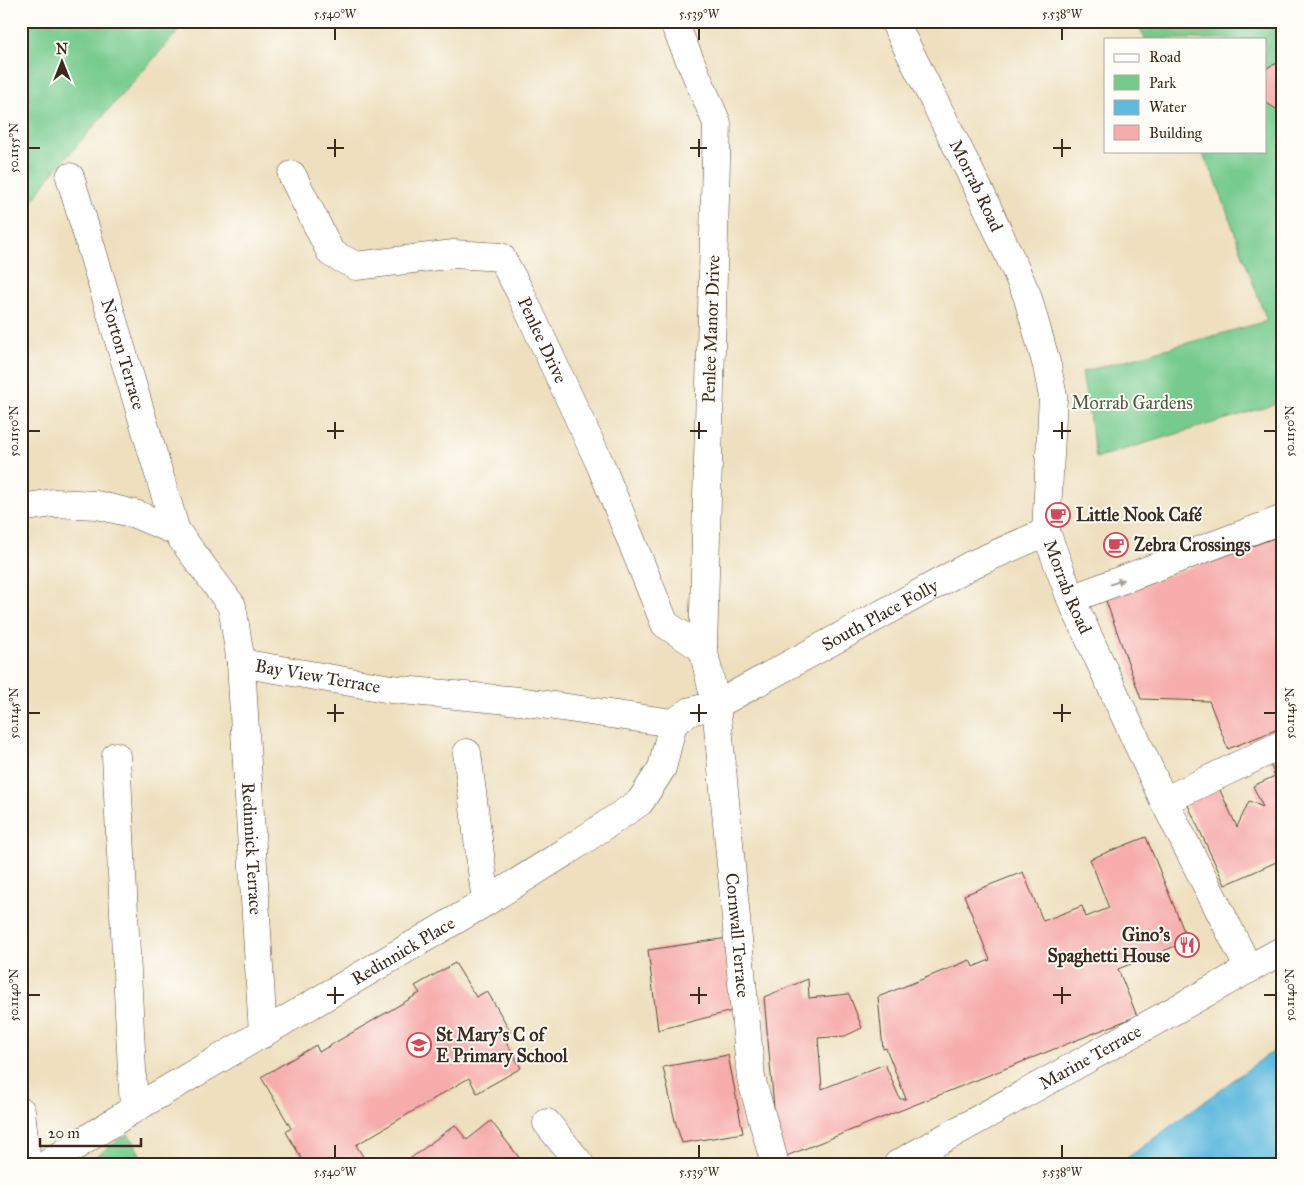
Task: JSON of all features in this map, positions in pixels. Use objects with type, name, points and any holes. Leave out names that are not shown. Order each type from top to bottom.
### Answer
[{"type":"street","name":"Penlee Manor Drive","points":[[674,21],[717,123],[703,649],[716,704]]},
{"type":"street","name":"Morrab Road","points":[[894,21],[982,196],[1027,295],[1047,366],[1053,397],[1046,532],[1071,599],[1164,800],[1249,969]]},
{"type":"street","name":"Penlee Drive","points":[[292,175],[331,253],[356,266],[454,254],[501,257],[520,292],[601,466],[665,624],[703,649]]},
{"type":"street","name":"Norton Terrace","points":[[70,178],[176,531]]},
{"type":"street","points":[[21,508],[53,503],[97,504],[134,514],[176,531]]},
{"type":"street","points":[[1071,599],[1283,519]]},
{"type":"street","name":"Bay View Terrace","points":[[176,531],[232,606],[241,663],[391,689],[518,700],[673,723]]},
{"type":"street","name":"South Place Folly","points":[[716,704],[971,565],[1046,532]]},
{"type":"street","name":"Redinnick Terrace","points":[[241,663],[263,1034]]},
{"type":"street","points":[[673,723],[691,711],[716,704]]},
{"type":"street","name":"Cornwall Terrace","points":[[716,704],[751,1078],[775,1164]]},
{"type":"street","name":"Redinnick Place","points":[[47,1164],[134,1109],[486,902],[640,802],[662,768],[673,723]]},
{"type":"street","points":[[1164,800],[1283,744]]},
{"type":"street","points":[[467,752],[486,902]]},
{"type":"street","points":[[116,756],[134,1109]]},
{"type":"street","name":"Marine Terrace","points":[[898,1164],[1283,950]]},
{"type":"street","points":[[21,1111],[27,1164]]},
{"type":"street","points":[[547,1123],[580,1164]]},
{"type":"green space","points":[[21,21],[187,21],[49,177],[21,217]]},
{"type":"green space","name":"Morrab Gardens","points":[[1136,21],[1283,21],[1283,402],[1096,458],[1082,372],[1267,321],[1214,176],[1202,152],[1266,152],[1266,38],[1144,38]]},
{"type":"green space","points":[[128,1134],[146,1164],[85,1164]]},
{"type":"water","points":[[1283,1047],[1283,1164],[1119,1164],[1266,1056]]},
{"type":"building","points":[[1283,62],[1283,110],[1276,109],[1266,103],[1266,69]]},
{"type":"building","points":[[1283,535],[1283,727],[1228,749],[1209,701],[1141,699],[1105,598]]},
{"type":"building","points":[[1283,752],[1283,859],[1225,885],[1186,801],[1218,786],[1237,827],[1249,801],[1263,807],[1253,786],[1275,776],[1268,759]]},
{"type":"building","points":[[1146,837],[1188,941],[1118,969],[1137,1016],[784,1157],[777,1141],[764,997],[808,979],[809,998],[849,994],[862,1028],[845,1036],[818,1038],[822,1089],[885,1064],[900,1099],[906,1099],[886,1048],[883,1049],[878,997],[970,960],[973,967],[990,960],[964,895],[1023,872],[1043,921],[1082,906],[1086,917],[1109,908],[1090,859]]},
{"type":"building","points":[[728,938],[732,1011],[658,1030],[648,950]]},
{"type":"building","points":[[455,963],[476,997],[487,991],[511,1032],[503,1036],[521,1068],[477,1093],[469,1078],[356,1145],[367,1163],[365,1164],[305,1164],[286,1132],[291,1128],[261,1077],[316,1045],[319,1052],[420,993],[415,986]]},
{"type":"building","points":[[728,1055],[743,1133],[682,1143],[663,1067]]},
{"type":"building","points":[[491,1121],[524,1164],[403,1164],[455,1125],[467,1140]]},
{"type":"place","name":"Little Nook Café","points":[[1058,515]]},
{"type":"place","name":"Zebra Crossings","points":[[1116,545]]},
{"type":"place","name":"Gino's Spaghetti House","points":[[1187,945]]},
{"type":"place","name":"St Mary's C of E Primary School","points":[[419,1045]]}]
